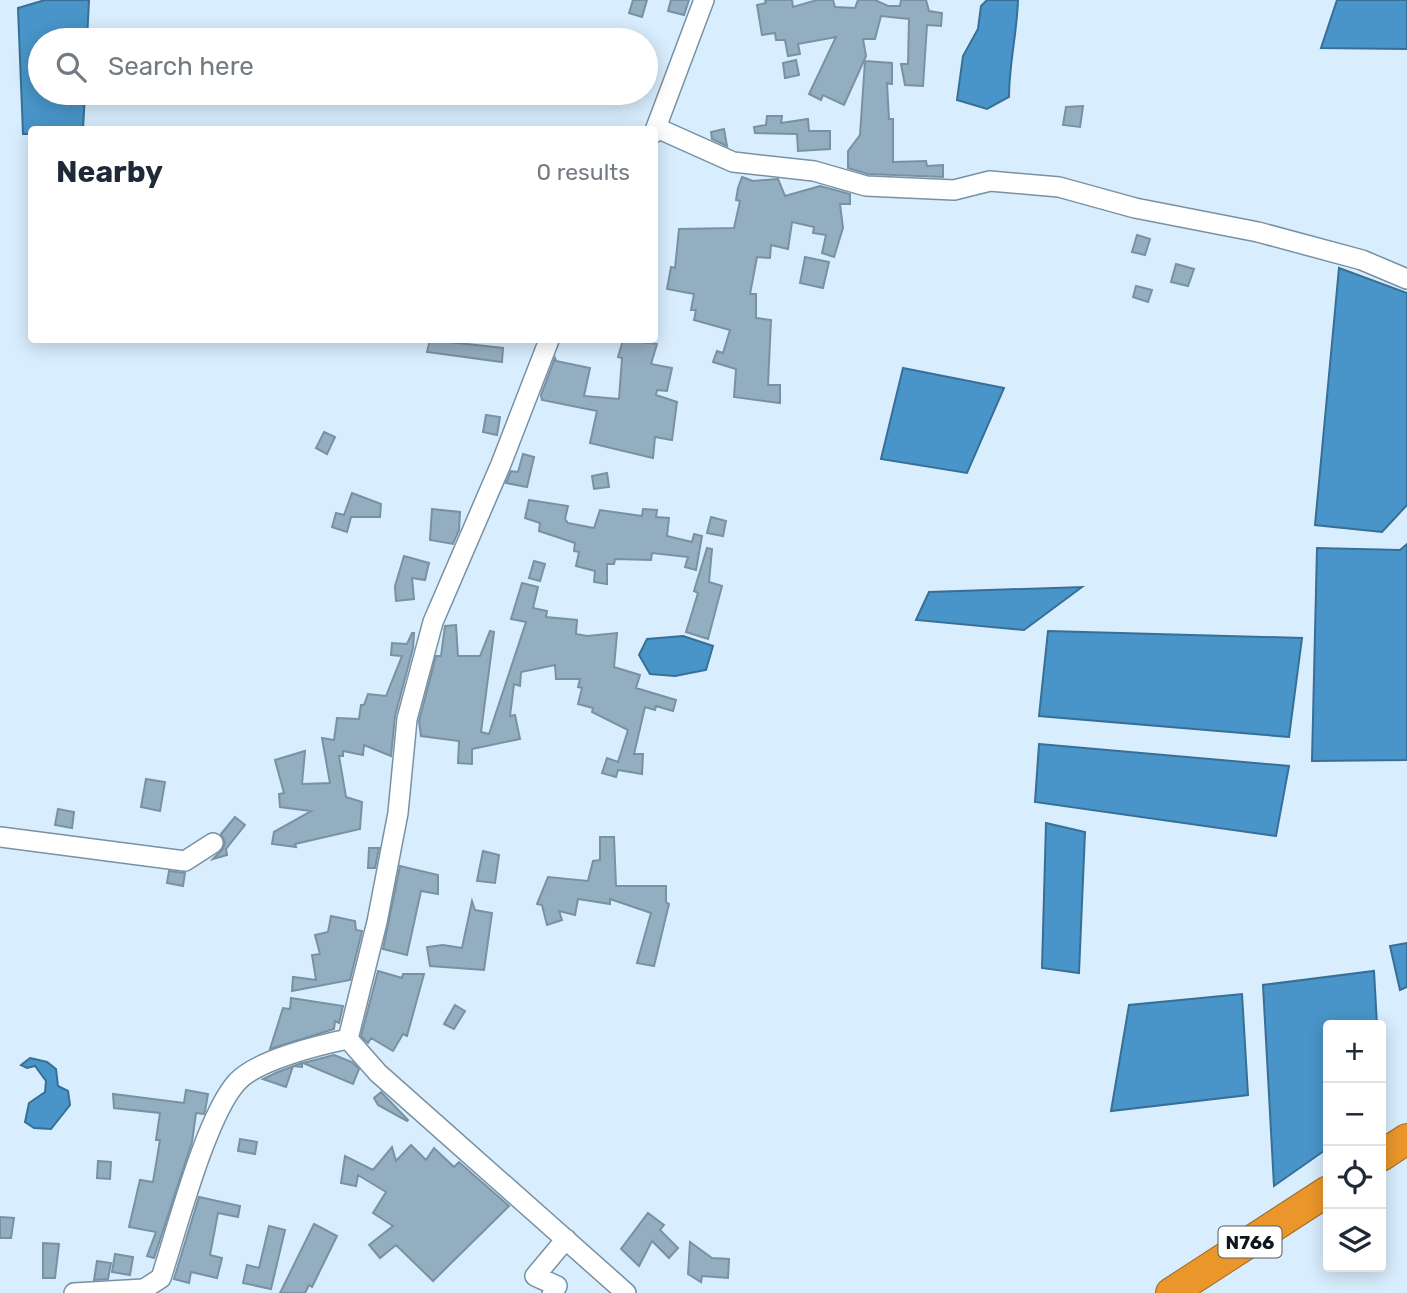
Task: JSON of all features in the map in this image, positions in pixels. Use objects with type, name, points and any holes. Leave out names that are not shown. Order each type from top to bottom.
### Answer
[{"type":"highway","points":[[1386,1153],[1407,1139]]},
{"type":"highway","name":"N766","points":[[1171,1293],[1323,1194]]},
{"type":"street","points":[[657,126],[704,0]]},
{"type":"street","points":[[658,131],[733,162],[814,171],[866,186],[954,190],[990,181],[1059,187],[1135,208],[1258,232],[1362,260],[1407,279]]},
{"type":"street","points":[[348,1039],[377,922],[398,813],[407,719],[433,622],[501,464],[548,343]]},
{"type":"street","points":[[0,837],[184,861],[213,843]]},
{"type":"street","points":[[348,1039],[379,1073],[626,1293]]},
{"type":"street","points":[[74,1293],[144,1289],[161,1278],[217,1115],[239,1080],[274,1062],[348,1039]]},
{"type":"street","points":[[552,1293],[557,1286],[534,1276],[566,1239]]},
{"type":"water","points":[[45,0],[89,0],[88,28],[28,28],[28,105],[84,105],[83,126],[28,126],[28,134],[23,134],[18,8]]},
{"type":"water","points":[[987,0],[1018,0],[1009,97],[987,109],[957,100],[963,56],[978,29],[981,6]]},
{"type":"water","points":[[1337,0],[1407,0],[1407,49],[1321,48]]},
{"type":"water","points":[[1339,268],[1407,293],[1407,505],[1382,532],[1315,525]]},
{"type":"water","points":[[903,368],[1004,388],[967,473],[881,459]]},
{"type":"water","points":[[1407,544],[1407,760],[1312,761],[1317,548],[1400,550]]},
{"type":"water","points":[[1082,587],[1024,630],[916,620],[929,592]]},
{"type":"water","points":[[1048,631],[1302,638],[1289,737],[1039,716]]},
{"type":"water","points":[[683,636],[713,646],[706,670],[675,676],[650,674],[639,655],[647,639]]},
{"type":"water","points":[[1039,744],[1289,766],[1276,836],[1035,802]]},
{"type":"water","points":[[1046,823],[1085,832],[1079,973],[1042,968]]},
{"type":"water","points":[[1407,943],[1407,987],[1400,990],[1390,946]]},
{"type":"water","points":[[1374,971],[1377,1020],[1323,1020],[1323,1152],[1274,1186],[1263,985]]},
{"type":"water","points":[[1242,994],[1248,1095],[1111,1111],[1129,1005]]},
{"type":"water","points":[[30,1058],[47,1062],[56,1069],[58,1086],[68,1091],[70,1105],[51,1129],[34,1128],[25,1122],[29,1103],[45,1092],[46,1081],[35,1066],[27,1068],[21,1065]]},
{"type":"building","points":[[633,0],[647,0],[642,17],[629,13]]},
{"type":"building","points":[[671,0],[689,0],[684,15],[668,11]]},
{"type":"building","points":[[765,0],[792,0],[793,7],[817,0],[833,0],[835,7],[855,8],[858,0],[875,0],[888,6],[900,6],[901,0],[926,0],[929,11],[942,13],[941,26],[927,25],[923,86],[905,85],[901,64],[908,64],[909,19],[881,16],[875,39],[863,39],[866,56],[844,105],[823,95],[821,100],[809,94],[836,37],[798,44],[800,54],[788,56],[785,40],[776,40],[775,33],[762,35],[757,5],[766,3]]},
{"type":"building","points":[[796,60],[799,75],[785,78],[783,63]]},
{"type":"building","points":[[865,61],[892,63],[892,84],[887,83],[889,119],[893,119],[893,162],[926,161],[927,166],[943,165],[943,177],[868,174],[848,168],[848,151],[860,135]]},
{"type":"building","points":[[1083,106],[1080,127],[1063,125],[1066,107]]},
{"type":"building","points":[[767,116],[782,116],[781,123],[808,119],[809,131],[830,131],[830,149],[798,151],[797,134],[755,133],[754,127],[766,125]]},
{"type":"building","points":[[724,129],[727,146],[712,139],[711,132]]},
{"type":"building","points":[[742,177],[753,181],[778,179],[785,196],[820,186],[850,194],[850,204],[840,204],[843,228],[834,257],[822,253],[826,235],[813,233],[814,227],[792,222],[788,249],[771,245],[770,258],[757,257],[750,294],[756,294],[756,318],[771,320],[768,385],[780,385],[780,403],[734,397],[736,369],[713,362],[717,351],[723,353],[730,330],[694,320],[696,310],[691,310],[694,294],[667,289],[671,267],[675,268],[679,229],[734,228],[740,201],[736,200]]},
{"type":"building","points":[[1137,235],[1150,239],[1145,255],[1132,252]]},
{"type":"building","points":[[805,257],[829,262],[823,288],[800,283]]},
{"type":"building","points":[[1176,264],[1194,269],[1188,286],[1171,282]]},
{"type":"building","points":[[1136,286],[1152,290],[1148,302],[1133,297]]},
{"type":"building","points":[[429,343],[503,348],[502,362],[427,352]]},
{"type":"building","points":[[622,343],[657,344],[651,364],[672,368],[667,391],[657,390],[656,395],[677,402],[672,440],[655,437],[653,458],[590,443],[597,411],[542,400],[541,395],[555,358],[556,361],[590,368],[584,396],[619,399],[622,358],[618,357]]},
{"type":"building","points":[[486,415],[500,417],[497,435],[483,432]]},
{"type":"building","points":[[324,432],[335,437],[327,454],[316,448]]},
{"type":"building","points":[[523,454],[534,457],[527,487],[506,483],[511,471],[518,472]]},
{"type":"building","points":[[607,473],[609,487],[594,489],[592,476]]},
{"type":"building","points":[[352,493],[381,504],[380,517],[351,517],[347,532],[332,527],[336,513],[344,515]]},
{"type":"building","points":[[529,500],[568,506],[565,519],[568,523],[594,528],[600,510],[642,516],[643,509],[657,510],[656,517],[669,518],[667,536],[692,542],[694,534],[702,536],[696,570],[685,567],[688,557],[652,553],[651,560],[615,559],[614,564],[607,564],[607,584],[594,582],[595,571],[576,566],[579,552],[574,551],[575,543],[539,531],[540,523],[525,518]]},
{"type":"building","points":[[432,509],[460,512],[459,530],[453,544],[430,540]]},
{"type":"building","points":[[711,517],[726,521],[723,536],[707,533]]},
{"type":"building","points":[[707,548],[712,549],[709,582],[722,586],[708,639],[686,632],[698,593],[694,591]]},
{"type":"building","points":[[404,556],[429,563],[425,580],[412,578],[414,599],[396,601],[395,586]]},
{"type":"building","points":[[534,561],[545,564],[540,581],[529,578]]},
{"type":"building","points":[[522,583],[538,587],[533,608],[547,611],[546,617],[577,620],[576,634],[587,636],[617,633],[614,667],[640,675],[636,688],[676,700],[673,711],[656,706],[655,710],[645,707],[634,754],[643,754],[642,774],[618,770],[616,777],[602,773],[607,758],[618,762],[628,730],[592,712],[593,708],[578,704],[582,688],[578,687],[580,679],[556,679],[555,665],[521,672],[520,686],[514,684],[510,716],[515,715],[520,739],[472,749],[472,764],[458,763],[459,741],[421,736],[419,721],[436,656],[441,656],[445,626],[456,625],[458,656],[480,656],[490,631],[494,632],[481,732],[489,734],[526,622],[511,619]]},
{"type":"building","points":[[412,633],[413,648],[395,716],[391,756],[364,745],[363,755],[343,751],[343,756],[339,756],[346,797],[362,802],[360,829],[295,844],[296,847],[272,844],[274,832],[311,811],[280,807],[279,794],[284,793],[275,760],[305,751],[302,784],[330,783],[322,738],[334,740],[337,718],[359,719],[361,705],[364,705],[368,694],[386,696],[402,656],[391,655],[392,643],[407,644]]},
{"type":"building","points":[[146,779],[165,782],[160,811],[141,807]]},
{"type":"building","points":[[58,809],[74,812],[72,828],[55,825]]},
{"type":"building","points":[[235,817],[245,825],[226,849],[227,855],[213,859],[223,849],[225,842],[221,834]]},
{"type":"building","points":[[600,837],[614,837],[616,886],[666,886],[666,902],[669,904],[654,966],[637,963],[651,913],[610,899],[610,904],[578,899],[575,915],[559,911],[562,920],[547,925],[542,905],[537,904],[548,877],[588,881],[593,861],[600,860]]},
{"type":"building","points":[[369,848],[379,848],[375,868],[368,868]]},
{"type":"building","points":[[483,851],[499,855],[495,883],[477,881]]},
{"type":"building","points":[[400,866],[438,875],[438,894],[421,891],[407,955],[383,949]]},
{"type":"building","points":[[169,871],[185,873],[183,886],[167,883]]},
{"type":"building","points":[[472,901],[475,910],[492,913],[484,970],[430,966],[427,947],[443,945],[462,948]]},
{"type":"building","points":[[331,916],[355,921],[356,930],[362,931],[350,980],[292,991],[293,977],[316,980],[312,955],[320,954],[315,935],[328,932]]},
{"type":"building","points":[[378,971],[402,978],[403,974],[424,974],[407,1036],[403,1034],[393,1051],[371,1038],[368,1043],[361,1036]]},
{"type":"building","points":[[291,998],[343,1006],[339,1023],[335,1021],[334,1029],[270,1049],[283,1008],[290,1009]]},
{"type":"building","points":[[455,1005],[465,1011],[454,1029],[444,1024]]},
{"type":"building","points":[[334,1055],[352,1062],[359,1069],[353,1084],[303,1063]]},
{"type":"building","points":[[293,1066],[286,1087],[263,1079],[278,1072]]},
{"type":"building","points":[[186,1090],[208,1094],[205,1111],[204,1114],[196,1113],[192,1142],[154,1258],[147,1256],[156,1232],[129,1227],[140,1180],[153,1182],[160,1140],[156,1140],[160,1113],[114,1108],[113,1094],[184,1103]]},
{"type":"building","points":[[381,1092],[407,1121],[378,1105],[374,1098]]},
{"type":"building","points":[[240,1139],[257,1142],[255,1154],[238,1151]]},
{"type":"building","points":[[411,1145],[426,1160],[434,1148],[454,1167],[459,1162],[509,1206],[433,1281],[396,1245],[380,1258],[369,1245],[393,1226],[373,1213],[386,1192],[358,1175],[356,1186],[341,1183],[345,1156],[373,1170],[392,1147],[396,1161]]},
{"type":"building","points":[[98,1161],[111,1162],[110,1179],[97,1178]]},
{"type":"building","points":[[199,1197],[240,1206],[238,1217],[218,1213],[210,1255],[222,1258],[217,1278],[191,1272],[189,1283],[174,1279]]},
{"type":"building","points":[[648,1213],[664,1225],[660,1230],[678,1248],[669,1258],[652,1241],[639,1266],[621,1249]]},
{"type":"building","points":[[0,1217],[14,1218],[11,1238],[0,1238]]},
{"type":"building","points":[[314,1224],[337,1236],[312,1287],[309,1285],[305,1293],[280,1293]]},
{"type":"building","points":[[269,1226],[285,1230],[271,1289],[243,1283],[247,1265],[259,1268]]},
{"type":"building","points":[[690,1242],[712,1258],[729,1259],[728,1278],[702,1276],[701,1282],[688,1274]]},
{"type":"building","points":[[43,1243],[59,1244],[55,1278],[43,1278]]},
{"type":"building","points":[[115,1254],[133,1257],[130,1275],[112,1272]]},
{"type":"building","points":[[97,1261],[111,1263],[108,1279],[94,1280]]}]
